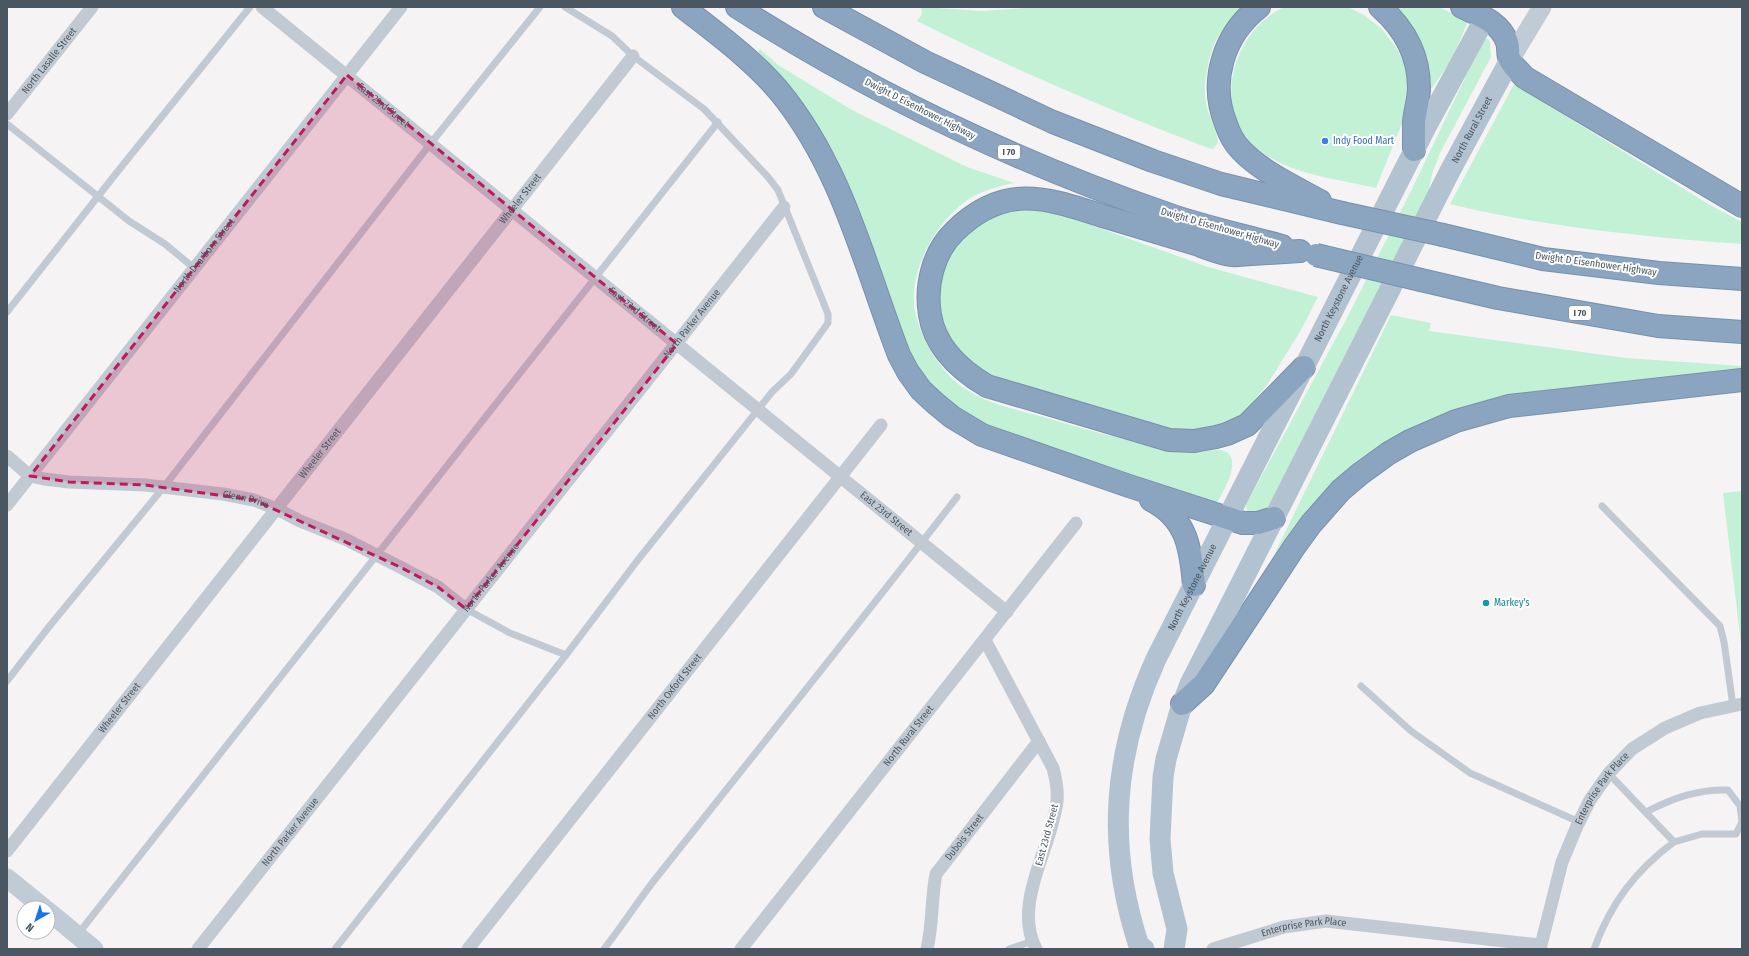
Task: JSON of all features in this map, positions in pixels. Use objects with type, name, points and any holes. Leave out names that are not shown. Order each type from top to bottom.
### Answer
[{"type":"highway","points":[[683,7],[731,45],[765,76],[791,106],[815,141],[845,204],[899,355],[908,372],[921,390],[952,418],[982,435],[1228,519],[1243,523],[1258,523],[1274,518]]},
{"type":"highway","name":"Dwight D Eisenhower Highway","points":[[737,7],[852,74],[925,112],[996,146],[1103,191],[1175,217],[1308,253],[1498,298],[1658,326],[1742,332]]},
{"type":"highway","name":"Dwight D Eisenhower Highway","points":[[824,7],[925,62],[988,93],[1053,122],[1120,149],[1221,184],[1543,258],[1658,273],[1742,278]]},
{"type":"highway","points":[[1259,7],[1245,20],[1233,35],[1225,52],[1220,71],[1219,96],[1222,115],[1229,132],[1239,149],[1252,161],[1342,213]]},
{"type":"highway","points":[[1380,7],[1398,25],[1413,52],[1417,65],[1419,88],[1414,121],[1414,150]]},
{"type":"highway","points":[[1462,7],[1488,12],[1494,24],[1502,31],[1507,42],[1510,60],[1524,77],[1742,206]]},
{"type":"highway","points":[[1304,367],[1247,425],[1216,437],[1194,441],[1169,440],[987,386],[972,377],[950,357],[937,334],[931,319],[929,306],[931,278],[940,250],[949,236],[972,216],[982,210],[996,204],[1024,198],[1055,201],[1231,255],[1308,253]]},
{"type":"highway","points":[[1182,704],[1204,684],[1295,546],[1312,524],[1342,490],[1376,462],[1394,450],[1431,431],[1456,421],[1509,406],[1742,380]]},
{"type":"highway","points":[[1126,485],[1166,508],[1180,525],[1187,538],[1194,585]]},
{"type":"main road","points":[[1414,150],[1488,12]]},
{"type":"main road","name":"North Rural Street","points":[[1274,518],[1407,256],[1510,60]]},
{"type":"main road","name":"North Keystone Avenue","points":[[1144,949],[1139,946],[1123,886],[1118,837],[1118,808],[1121,780],[1128,736],[1139,700],[1156,659],[1414,150]]},
{"type":"main road","points":[[1174,949],[1177,929],[1163,873],[1160,839],[1161,798],[1166,760],[1182,704],[1190,684],[1274,518]]},
{"type":"street","name":"North Lasalle Street","points":[[7,114],[92,7]]},
{"type":"street","name":"East 23rd Street","points":[[262,7],[1007,612]]},
{"type":"street","name":"North Dearborn Street","points":[[7,505],[401,7]]},
{"type":"street","name":"North Rural Street","points":[[1510,60],[1542,7]]},
{"type":"street","name":"Wheeler Street","points":[[7,851],[633,56]]},
{"type":"street","name":"North Parker Avenue","points":[[198,949],[784,207]]},
{"type":"street","name":"North Oxford Street","points":[[468,949],[881,425]]},
{"type":"street","points":[[7,456],[30,476]]},
{"type":"street","name":"Glenn Drive","points":[[30,476],[69,482],[145,485],[254,500],[277,508],[288,516],[345,540],[438,587],[466,609]]},
{"type":"street","name":"North Rural Street","points":[[741,949],[1076,523]]},
{"type":"street","name":"East 23rd Street","points":[[985,640],[1053,768],[1057,787],[1056,806],[1029,903],[1028,923],[1035,945]]},
{"type":"street","name":"Enterprise Park Place","points":[[1213,949],[1284,927],[1326,921],[1540,947],[1562,862],[1590,800],[1609,774],[1632,749],[1665,728],[1700,713],[1737,705]]},
{"type":"street","name":"Dubois Street","points":[[927,949],[931,933],[936,874],[1039,741]]},
{"type":"street","points":[[7,878],[34,900]]},
{"type":"street","points":[[56,918],[94,949]]},
{"type":"lane","points":[[7,312],[250,7]]},
{"type":"lane","points":[[7,681],[48,628],[163,488],[430,143],[540,7]]},
{"type":"lane","points":[[335,949],[566,655],[636,561],[772,392],[791,374],[828,323],[828,314],[778,190],[768,177],[718,122],[666,80],[633,56],[612,36],[566,7]]},
{"type":"lane","points":[[77,935],[718,122]]},
{"type":"lane","points":[[7,124],[129,221],[165,244],[194,268]]},
{"type":"lane","points":[[604,949],[654,880],[957,497]]},
{"type":"lane","points":[[1602,506],[1720,626],[1737,705]]},
{"type":"lane","points":[[466,609],[510,633],[566,655]]},
{"type":"lane","points":[[1361,686],[1411,731],[1470,773],[1579,822]]},
{"type":"lane","points":[[1609,774],[1674,842]]},
{"type":"lane","points":[[1594,949],[1603,924],[1626,886],[1658,854],[1674,842],[1702,834],[1736,834],[1742,821],[1740,806],[1728,790],[1710,790],[1670,800],[1646,812]]},
{"type":"lane","points":[[1009,949],[1035,945]]},
{"type":"highlighted area","points":[[347,75],[677,344],[466,609],[438,587],[402,568],[254,500],[145,485],[69,482],[30,476]]},
{"type":"green space","points":[[921,7],[982,11],[1040,7],[1246,7],[1230,21],[1219,35],[1209,60],[1205,81],[1205,99],[1208,112],[1217,134],[1218,143],[1213,149],[1208,148],[1097,104],[989,56],[917,21],[922,14]]},
{"type":"green space","points":[[1284,7],[1348,7],[1364,15],[1382,29],[1397,49],[1405,65],[1409,85],[1407,111],[1376,188],[1336,180],[1283,164],[1271,158],[1251,143],[1238,124],[1232,103],[1232,80],[1238,58],[1249,38],[1264,20]]},
{"type":"green space","points":[[1390,7],[1439,7],[1468,21],[1452,59],[1432,88],[1428,88]]},
{"type":"green space","points":[[1484,38],[1488,39],[1490,42],[1491,57],[1440,153],[1432,174],[1428,195],[1270,505],[1257,513],[1247,511],[1246,505],[1349,314],[1412,189]]},
{"type":"green space","points":[[760,49],[778,65],[852,110],[967,167],[1014,183],[983,192],[966,201],[955,210],[936,232],[922,259],[914,288],[916,315],[923,335],[932,353],[949,376],[966,389],[988,401],[1084,429],[1151,447],[1180,451],[1202,452],[1222,450],[1227,452],[1231,458],[1231,471],[1223,492],[1214,506],[966,419],[912,367],[879,264],[837,158],[808,110],[788,84],[758,52]]},
{"type":"green space","points":[[1514,84],[1710,205],[1742,222],[1742,244],[1668,238],[1558,225],[1450,204]]},
{"type":"green space","points":[[1020,208],[1046,209],[1208,267],[1318,297],[1301,330],[1267,385],[1244,413],[1218,427],[1189,433],[1167,430],[1009,386],[970,369],[944,334],[937,292],[944,266],[955,248],[974,229],[991,217]]},
{"type":"green space","points":[[1391,315],[1431,323],[1429,331],[1626,358],[1742,366],[1742,375],[1608,388],[1367,456],[1341,476],[1311,508],[1280,556],[1275,553]]},
{"type":"green space","points":[[1742,491],[1742,652],[1723,493]]},
{"type":"place","name":"Indy Food Mart","points":[[1325,141]]},
{"type":"place","name":"Markey's","points":[[1486,603]]}]
